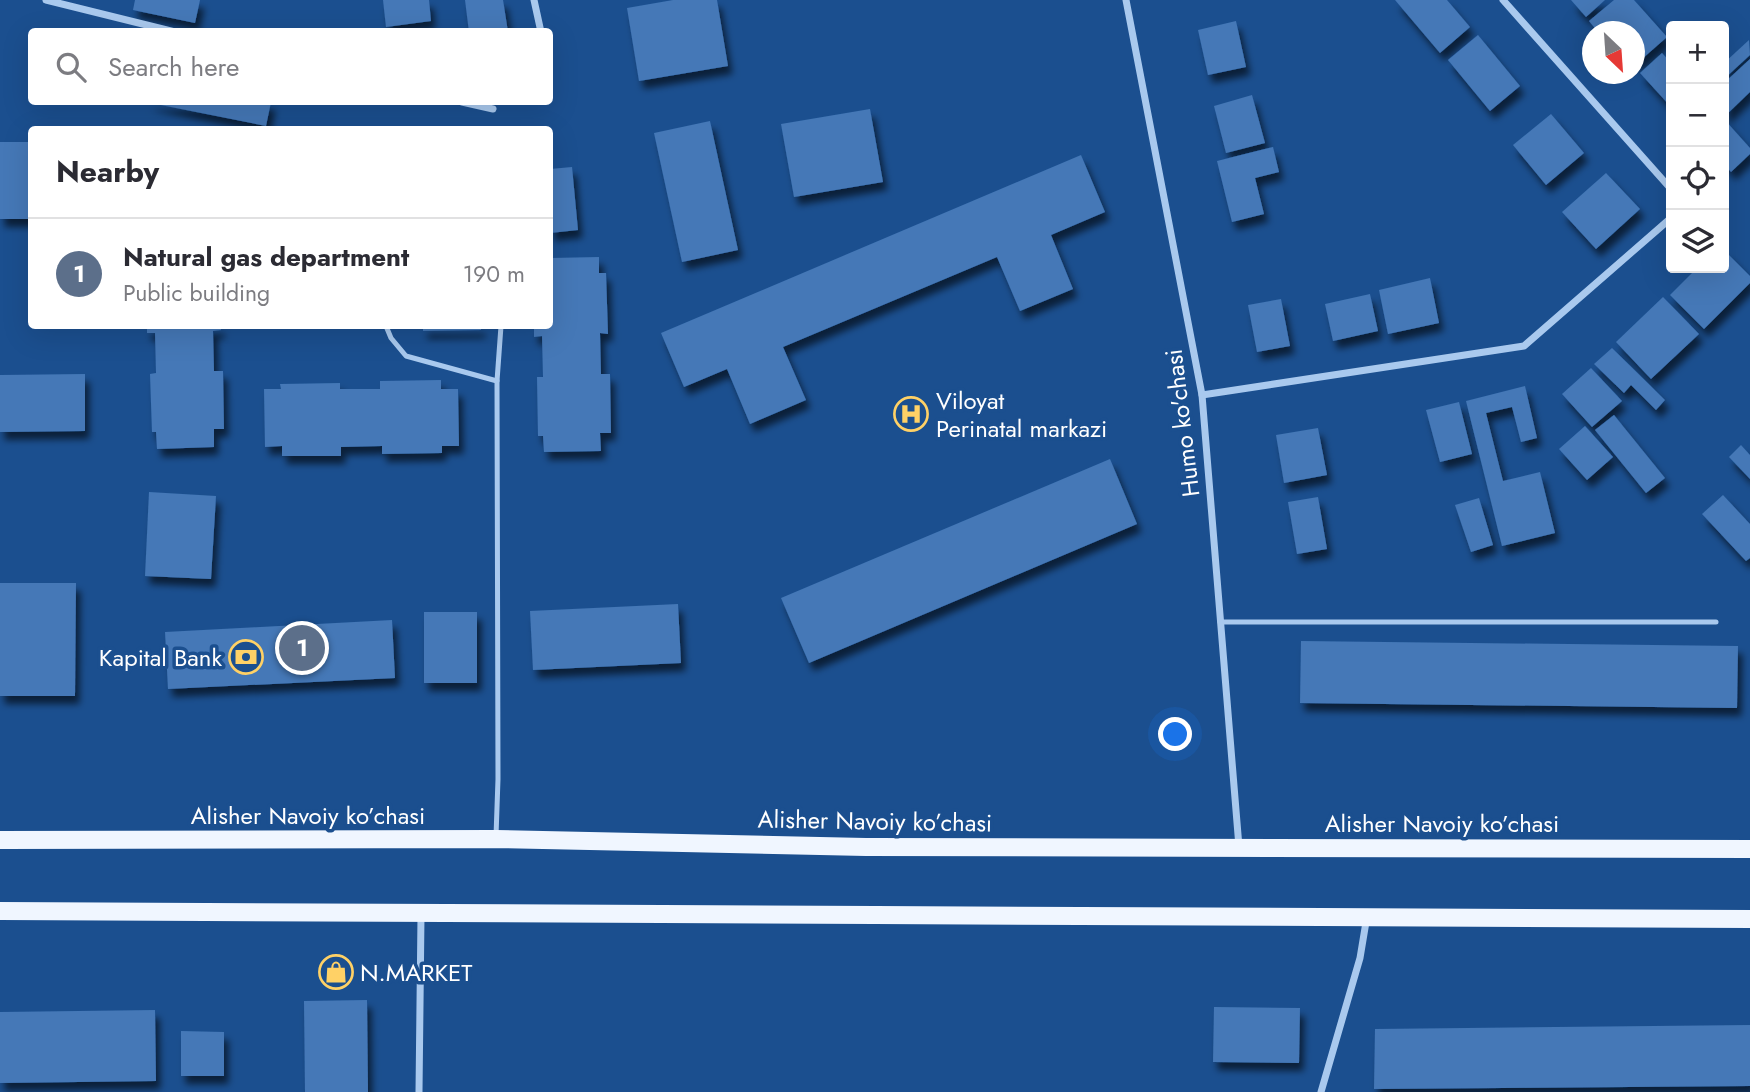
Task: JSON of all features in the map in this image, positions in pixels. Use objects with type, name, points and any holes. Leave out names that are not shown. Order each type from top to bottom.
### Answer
[{"type":"main road","name":"Alisher Navoiy ko’chasi","points":[[0,840],[496,839],[866,847],[1750,849]]},
{"type":"main road","points":[[0,911],[421,915],[1367,915],[1750,919]]},
{"type":"street","points":[[46,0],[159,28]]},
{"type":"street","points":[[534,0],[540,28]]},
{"type":"street","name":"Humo ko'chasi","points":[[1126,0],[1202,395],[1239,847]]},
{"type":"street","points":[[1503,0],[1666,183]]},
{"type":"street","points":[[475,105],[493,109]]},
{"type":"street","points":[[1202,395],[1524,346],[1666,222]]},
{"type":"street","points":[[419,1092],[421,915]]},
{"type":"street","points":[[1321,1092],[1360,958],[1367,915]]},
{"type":"lane","points":[[387,329],[406,356],[497,381]]},
{"type":"lane","points":[[496,839],[497,381],[501,329]]},
{"type":"lane","points":[[1220,622],[1716,622]]},
{"type":"building","points":[[135,0],[200,0],[195,23],[133,10]]},
{"type":"building","points":[[383,0],[429,0],[431,21],[386,27]]},
{"type":"building","points":[[465,0],[503,0],[507,28],[468,28]]},
{"type":"building","points":[[673,0],[717,0],[728,66],[639,81],[627,8]]},
{"type":"building","points":[[1395,0],[1447,0],[1470,27],[1440,53]]},
{"type":"building","points":[[1571,0],[1605,0],[1586,17]]},
{"type":"building","points":[[1614,0],[1634,0],[1666,38],[1645,56],[1645,21],[1589,21]]},
{"type":"building","points":[[1236,21],[1246,67],[1208,75],[1198,30]]},
{"type":"building","points":[[1478,35],[1520,86],[1490,111],[1448,60]]},
{"type":"building","points":[[1749,40],[1750,55],[1729,74],[1729,58]]},
{"type":"building","points":[[1662,53],[1666,57],[1666,102],[1645,78],[1645,68]]},
{"type":"building","points":[[1750,59],[1750,92],[1729,112],[1729,84],[1729,78]]},
{"type":"building","points":[[1252,95],[1265,143],[1226,153],[1214,106]]},
{"type":"building","points":[[161,105],[270,105],[266,126]]},
{"type":"building","points":[[870,109],[883,182],[794,197],[781,124]]},
{"type":"building","points":[[1551,114],[1584,153],[1546,185],[1513,145]]},
{"type":"building","points":[[710,121],[738,250],[682,262],[654,133]]},
{"type":"building","points":[[1729,125],[1750,148],[1750,154],[1731,172]]},
{"type":"building","points":[[0,142],[28,142],[28,219],[0,219]]},
{"type":"building","points":[[1273,147],[1279,172],[1255,178],[1264,214],[1232,222],[1217,161]]},
{"type":"building","points":[[1081,155],[1105,212],[1051,235],[1073,289],[1020,311],[997,257],[783,347],[806,400],[750,424],[727,369],[684,387],[661,333]]},
{"type":"building","points":[[572,167],[578,230],[553,233],[553,169]]},
{"type":"building","points":[[1606,173],[1640,209],[1596,249],[1562,212]]},
{"type":"building","points":[[1729,255],[1750,276],[1750,283],[1704,329],[1670,295],[1692,273],[1729,273]]},
{"type":"building","points":[[599,257],[599,273],[606,273],[608,334],[600,333],[601,374],[610,374],[611,433],[600,433],[601,451],[544,452],[543,436],[538,436],[537,377],[543,377],[542,336],[534,337],[534,329],[553,329],[553,258]]},
{"type":"building","points":[[1430,278],[1439,323],[1388,334],[1379,290]]},
{"type":"building","points":[[1370,294],[1378,331],[1333,341],[1325,304]]},
{"type":"building","points":[[1663,297],[1699,334],[1651,379],[1616,342]]},
{"type":"building","points":[[1281,299],[1290,346],[1257,352],[1248,305]]},
{"type":"building","points":[[147,329],[221,329],[213,331],[214,371],[223,371],[224,429],[214,429],[214,447],[157,449],[156,432],[152,432],[150,374],[156,373],[155,333],[147,333]]},
{"type":"building","points":[[423,329],[481,329],[481,330]]},
{"type":"building","points":[[1612,348],[1665,400],[1656,410],[1631,385],[1624,393],[1594,364]]},
{"type":"building","points":[[1591,368],[1622,401],[1592,427],[1562,394]]},
{"type":"building","points":[[85,374],[85,431],[0,432],[0,375]]},
{"type":"building","points":[[441,380],[441,389],[458,389],[459,446],[442,446],[442,453],[382,454],[382,446],[341,447],[341,456],[282,456],[282,446],[265,447],[264,389],[281,389],[280,384],[340,383],[340,389],[380,389],[380,381]]},
{"type":"building","points":[[1525,386],[1537,438],[1521,442],[1512,407],[1486,413],[1503,481],[1540,472],[1555,533],[1502,546],[1466,401]]},
{"type":"building","points":[[1459,402],[1472,454],[1440,462],[1426,410]]},
{"type":"building","points":[[1614,415],[1665,478],[1646,493],[1595,430]]},
{"type":"building","points":[[1585,426],[1613,457],[1587,480],[1559,449]]},
{"type":"building","points":[[1318,428],[1327,475],[1284,483],[1276,435]]},
{"type":"building","points":[[1741,445],[1750,455],[1750,479],[1729,457]]},
{"type":"building","points":[[1110,459],[1137,524],[809,663],[781,598]]},
{"type":"building","points":[[149,492],[216,496],[211,579],[145,576]]},
{"type":"building","points":[[1723,495],[1750,524],[1750,558],[1746,561],[1702,514]]},
{"type":"building","points":[[1318,497],[1327,549],[1297,554],[1288,502]]},
{"type":"building","points":[[1479,498],[1493,545],[1471,552],[1455,505]]},
{"type":"building","points":[[0,583],[76,583],[75,696],[0,696]]},
{"type":"building","points":[[678,604],[681,663],[533,670],[530,611]]},
{"type":"building","points":[[424,612],[477,612],[477,683],[424,683]]},
{"type":"building","points":[[392,620],[395,678],[168,689],[165,632]]},
{"type":"building","points":[[1301,641],[1738,646],[1737,708],[1300,703]]},
{"type":"building","points":[[367,1000],[368,1092],[305,1092],[304,1001]]},
{"type":"building","points":[[1214,1007],[1300,1008],[1299,1063],[1213,1062]]},
{"type":"building","points":[[155,1010],[156,1081],[0,1083],[0,1012]]},
{"type":"building","points":[[1750,1025],[1750,1086],[1374,1089],[1375,1029]]},
{"type":"building","points":[[181,1031],[224,1032],[224,1076],[181,1076]]},
{"type":"place","name":"Viloyat Perinatal markazi","points":[[911,414]]},
{"type":"place","name":"Natural gas department","points":[[302,648]]},
{"type":"place","name":"Kapital Bank","points":[[246,657]]},
{"type":"place","name":"N.MARKET","points":[[336,972]]}]
